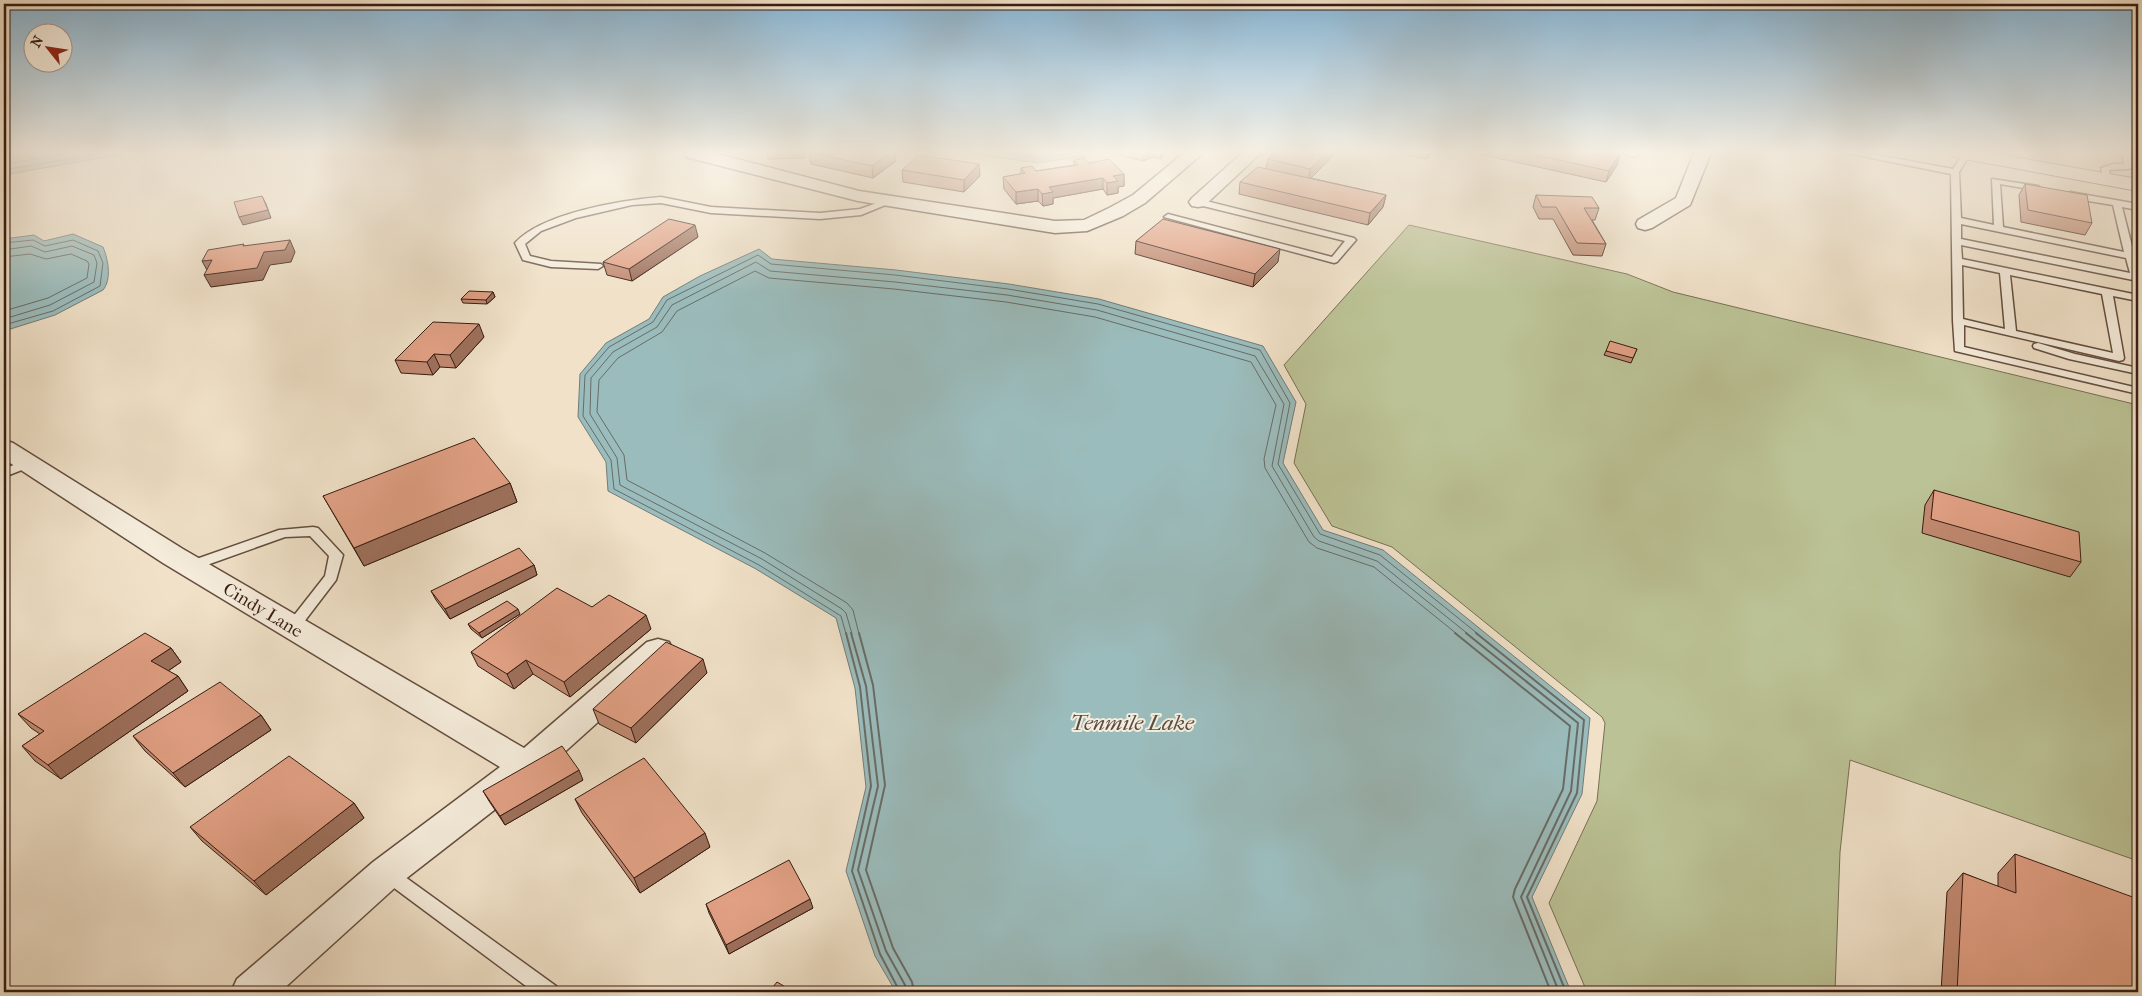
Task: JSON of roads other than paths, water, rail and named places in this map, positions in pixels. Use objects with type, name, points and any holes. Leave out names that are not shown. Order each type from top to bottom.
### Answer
[{"type":"street","points":[[881,199],[1055,227],[1087,224],[1116,212],[1137,199]]},
{"type":"street","points":[[1645,224],[1684,199]]},
{"type":"street","name":"Cindy Lane","points":[[4,448],[16,468],[190,566],[526,766]]},
{"type":"street","points":[[251,992],[386,873],[526,766],[661,648]]},
{"type":"lane","points":[[1956,199],[1959,349],[2138,391]]},
{"type":"lane","points":[[1997,199],[1999,229]]},
{"type":"lane","points":[[2094,199],[2138,207]]},
{"type":"lane","points":[[598,266],[550,264],[526,258],[520,243],[538,229],[573,216],[632,202],[661,200],[711,210],[820,216],[861,212],[891,201]]},
{"type":"lane","points":[[1168,217],[1334,260],[1352,240],[1198,202]]},
{"type":"lane","points":[[1956,241],[2137,278],[2134,256],[2117,204]]},
{"type":"lane","points":[[1956,220],[2134,256]]},
{"type":"lane","points":[[1957,261],[2138,298]]},
{"type":"lane","points":[[2006,271],[2011,333]]},
{"type":"lane","points":[[1958,321],[2119,358],[2107,292]]},
{"type":"lane","points":[[2011,333],[2053,352],[2138,371]]},
{"type":"lane","points":[[190,566],[284,533],[313,531],[336,555],[331,577],[292,627]]},
{"type":"lane","points":[[386,873],[549,992]]},
{"type":"water","points":[[73,234],[103,247],[108,263],[108,280],[103,290],[55,315],[4,331],[4,239],[34,235],[44,241]]},
{"type":"water","name":"Tenmile Lake","points":[[759,249],[772,259],[896,270],[1009,284],[1099,299],[1263,346],[1296,402],[1283,463],[1323,530],[1383,550],[1590,718],[1582,794],[1532,897],[1571,992],[896,992],[875,956],[846,871],[866,787],[855,688],[836,618],[756,569],[608,491],[606,462],[578,417],[580,374],[606,343],[649,319],[663,297],[700,276]]}]
